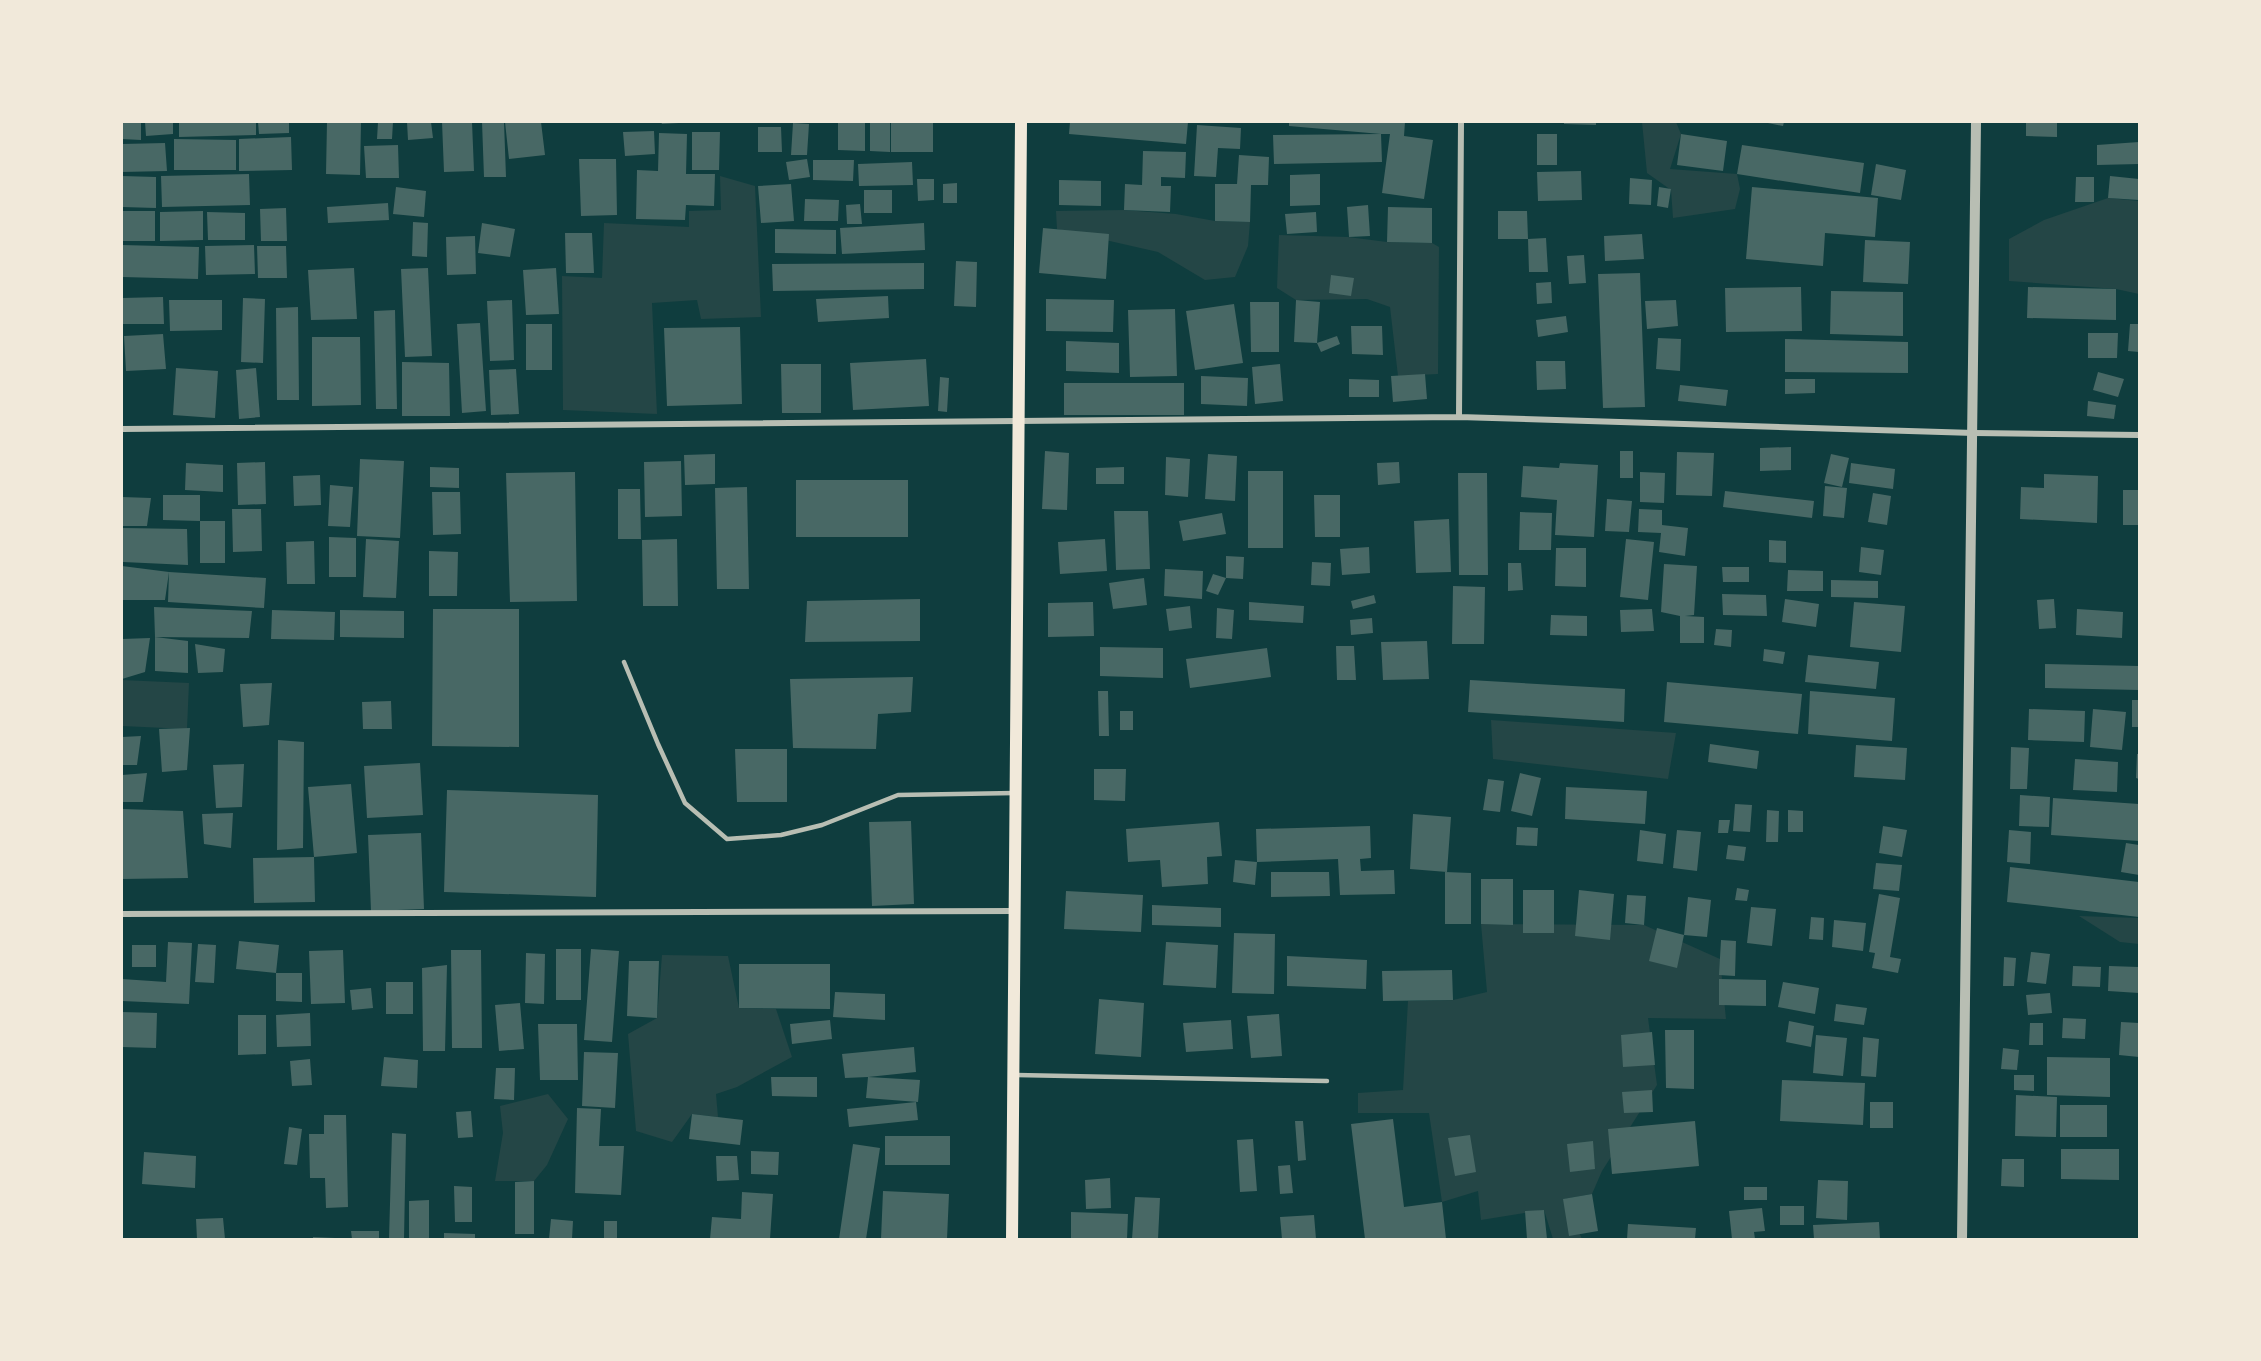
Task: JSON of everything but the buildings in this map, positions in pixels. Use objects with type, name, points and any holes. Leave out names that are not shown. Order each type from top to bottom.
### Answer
[{"type":"main road","points":[[1012,1239],[1021,122]]},
{"type":"street","points":[[1459,417],[1461,122]]},
{"type":"street","points":[[1962,1239],[1974,433],[1976,122]]},
{"type":"street","points":[[122,429],[1459,417],[1974,433],[2139,435]]},
{"type":"street","points":[[122,914],[1015,911]]},
{"type":"lane","points":[[624,662],[658,744],[686,803],[727,839],[781,835],[822,825],[898,795],[1015,793]]},
{"type":"lane","points":[[1013,1075],[1326,1081]]},
{"type":"shaded area","points":[[1642,122],[1676,122],[1681,134],[1670,169],[1737,174],[1740,189],[1735,209],[1673,218],[1671,190],[1647,173]]},
{"type":"shaded area","points":[[720,176],[755,186],[761,317],[701,319],[697,300],[652,303],[657,414],[563,410],[562,276],[602,278],[604,223],[689,227],[689,211],[721,210]]},
{"type":"shaded area","points":[[2108,198],[2139,201],[2139,294],[2116,289],[2009,281],[2009,239],[2044,220]]},
{"type":"shaded area","points":[[1124,210],[1176,214],[1215,221],[1250,222],[1248,246],[1235,277],[1205,280],[1158,252],[1057,229],[1056,211]]},
{"type":"shaded area","points":[[1279,235],[1432,243],[1439,247],[1438,374],[1398,376],[1390,307],[1367,299],[1296,300],[1277,288]]},
{"type":"shaded area","points":[[122,680],[189,683],[187,729],[122,726]]},
{"type":"shaded area","points":[[1491,720],[1676,733],[1668,779],[1493,759]]},
{"type":"shaded area","points":[[2079,916],[2139,918],[2139,944],[2120,942]]},
{"type":"shaded area","points":[[1481,924],[1644,925],[1720,959],[1726,1019],[1648,1018],[1657,1085],[1602,1171],[1592,1194],[1564,1199],[1582,1239],[1553,1239],[1544,1210],[1481,1220],[1478,1191],[1442,1202],[1429,1113],[1358,1113],[1358,1093],[1403,1090],[1408,1001],[1453,1000],[1487,992]]},
{"type":"shaded area","points":[[662,955],[728,956],[739,1008],[776,1009],[792,1057],[737,1087],[716,1094],[718,1117],[692,1114],[672,1142],[636,1131],[628,1034],[657,1018]]},
{"type":"shaded area","points":[[548,1094],[568,1119],[547,1165],[534,1181],[495,1181],[503,1133],[500,1106]]}]
